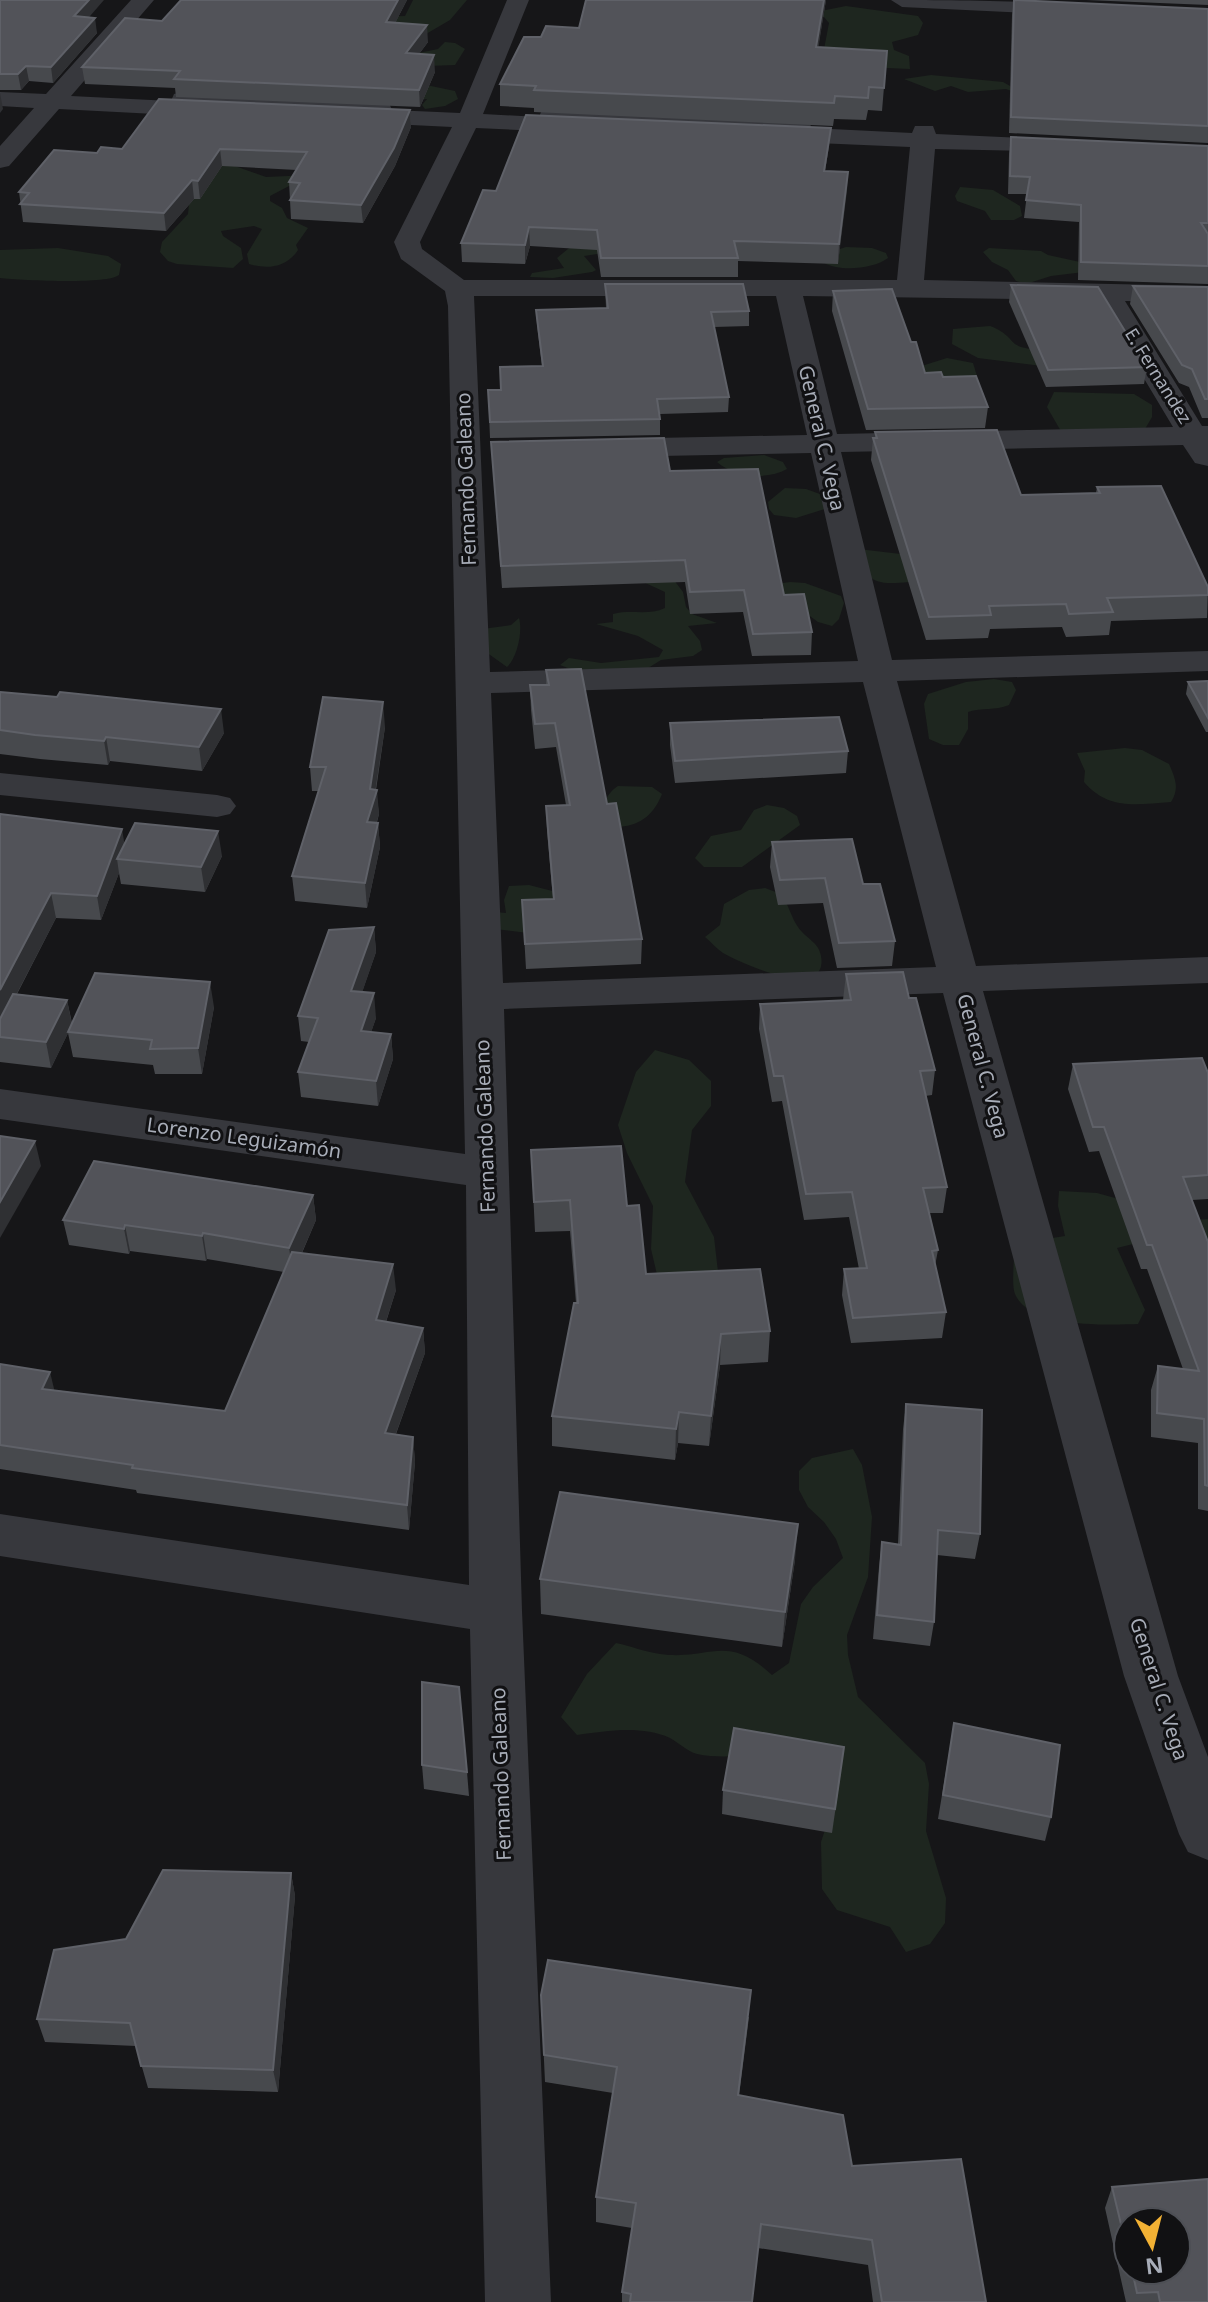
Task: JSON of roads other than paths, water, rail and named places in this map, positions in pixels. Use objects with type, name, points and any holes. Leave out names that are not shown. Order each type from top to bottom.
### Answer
[{"type":"street","points":[[0,161],[143,0]]},
{"type":"street","points":[[518,0],[470,116],[407,242],[410,253],[458,288],[910,288],[1208,294]]},
{"type":"street","points":[[902,0],[1093,9]]},
{"type":"street","points":[[0,90],[55,98]]},
{"type":"street","points":[[0,99],[55,98],[1097,143]]},
{"type":"street","points":[[910,288],[924,136]]},
{"type":"street","name":"Fernando Galeano","points":[[458,288],[480,450],[472,683],[518,2302]]},
{"type":"street","name":"General C. Vega","points":[[788,289],[877,670],[959,977],[1151,1676],[1208,1834]]},
{"type":"street","name":"E. Fernandez","points":[[1106,292],[1204,444]]},
{"type":"street","points":[[574,448],[823,443],[1204,444]]},
{"type":"street","points":[[472,683],[1208,661]]},
{"type":"street","points":[[0,784],[217,806]]},
{"type":"street","points":[[481,997],[1208,970]]},
{"type":"street","name":"Lorenzo Leguizamón","points":[[0,1104],[488,1173]]},
{"type":"street","points":[[0,1535],[496,1611]]}]
